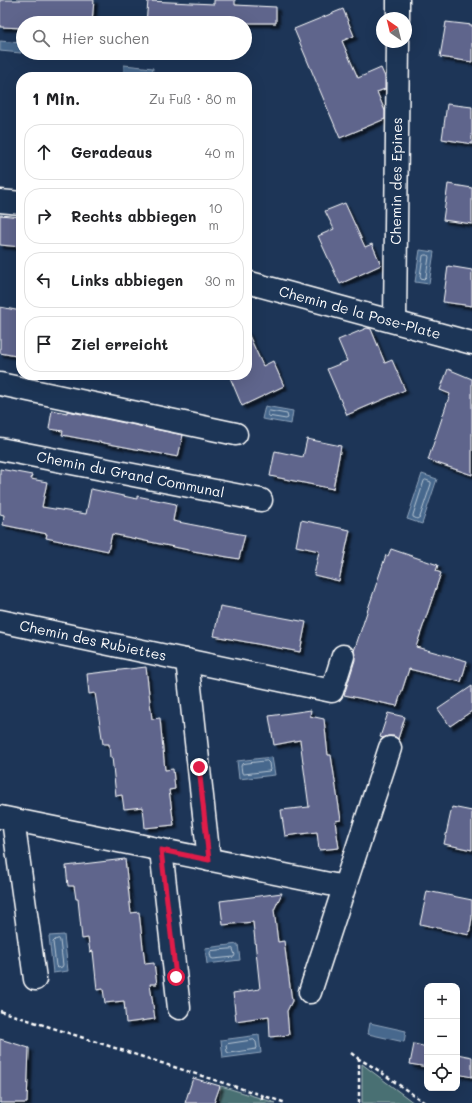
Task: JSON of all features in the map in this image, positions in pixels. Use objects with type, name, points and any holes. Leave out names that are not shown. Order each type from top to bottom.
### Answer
[{"type":"street","points":[[398,0],[398,12]]},
{"type":"street","name":"Chemin des Epines","points":[[395,321],[398,48]]},
{"type":"street","points":[[0,201],[16,203]]},
{"type":"street","name":"Chemin de la Pose-Plate","points":[[252,283],[472,343]]},
{"type":"street","points":[[0,384],[236,434]]},
{"type":"street","name":"Chemin du Grand Communal","points":[[0,449],[261,500]]},
{"type":"street","name":"Chemin des Rubiettes","points":[[0,621],[332,691],[344,656]]},
{"type":"street","name":"Chemin des Rubiettes","points":[[187,660],[209,860]]},
{"type":"street","points":[[310,992],[390,748]]},
{"type":"street","points":[[35,978],[6,818],[344,887]]},
{"type":"street","points":[[161,850],[179,1008]]},
{"type":"path","points":[[0,1011],[286,1103]]},
{"type":"path","points":[[351,1053],[425,1103]]},
{"type":"path","points":[[359,1059],[359,1103]]},
{"type":"path","points":[[262,1095],[262,1103]]},
{"type":"green space","points":[[362,1064],[414,1103],[362,1103]]},
{"type":"green space","points":[[221,1086],[276,1103],[219,1103]]},
{"type":"water","points":[[0,41],[16,43],[16,53],[0,51]]},
{"type":"water","points":[[124,65],[153,68],[153,72],[123,72]]},
{"type":"water","points":[[420,250],[434,252],[429,284],[415,282]]},
{"type":"water","points":[[265,406],[293,411],[291,424],[262,419]]},
{"type":"water","points":[[422,474],[437,479],[422,524],[407,519]]},
{"type":"water","points":[[272,757],[275,775],[239,779],[237,761]]},
{"type":"water","points":[[64,935],[68,971],[53,973],[49,936]]},
{"type":"water","points":[[238,944],[240,960],[207,964],[205,948]]},
{"type":"water","points":[[370,1023],[406,1031],[404,1042],[368,1034]]},
{"type":"water","points":[[259,1035],[261,1053],[223,1058],[221,1040]]},
{"type":"building","points":[[0,0],[94,0],[93,16],[16,16],[16,28],[0,27]]},
{"type":"building","points":[[214,0],[235,0],[235,5],[276,7],[276,23],[252,23],[252,16],[147,16],[148,1],[214,4]]},
{"type":"building","points":[[343,9],[354,36],[342,41],[358,78],[381,68],[385,77],[385,89],[377,92],[385,111],[385,119],[340,138],[294,29]]},
{"type":"building","points":[[446,22],[472,25],[472,62],[440,57]]},
{"type":"building","points":[[447,104],[472,107],[472,144],[442,139]]},
{"type":"building","points":[[448,184],[472,188],[472,224],[443,220]]},
{"type":"building","points":[[345,203],[365,247],[372,244],[381,265],[340,284],[318,236],[334,229],[325,211]]},
{"type":"building","points":[[0,215],[16,217],[16,247],[0,245]]},
{"type":"building","points":[[448,266],[472,270],[472,306],[443,302]]},
{"type":"building","points":[[0,307],[16,310],[16,356],[0,353]]},
{"type":"building","points":[[367,328],[371,329],[385,363],[392,360],[405,390],[347,415],[327,369],[347,361],[338,340]]},
{"type":"building","points":[[252,342],[263,366],[273,361],[284,386],[242,406],[231,380],[252,380]]},
{"type":"building","points":[[448,369],[472,379],[472,475],[428,460],[450,394],[440,390]]},
{"type":"building","points":[[52,410],[67,413],[67,411],[183,435],[178,457],[62,435],[63,431],[49,429]]},
{"type":"building","points":[[307,439],[341,446],[333,489],[270,476],[275,451],[303,457]]},
{"type":"building","points":[[0,469],[32,475],[31,479],[47,482],[42,507],[86,514],[91,489],[137,499],[137,496],[176,504],[173,521],[245,535],[239,559],[112,534],[108,551],[46,538],[47,534],[3,525],[4,515],[0,514]]},
{"type":"building","points":[[301,520],[350,530],[339,581],[314,575],[319,551],[296,546]]},
{"type":"building","points":[[391,549],[438,565],[436,571],[441,573],[416,647],[467,661],[461,682],[409,669],[397,706],[344,695],[355,660],[354,651],[386,555],[388,556]]},
{"type":"building","points":[[220,606],[306,622],[300,652],[214,636]]},
{"type":"building","points":[[146,667],[152,719],[160,718],[165,770],[173,769],[175,789],[169,790],[174,825],[145,828],[143,807],[124,809],[122,795],[116,796],[112,757],[110,758],[109,744],[103,744],[95,693],[89,694],[87,674]]},
{"type":"building","points":[[472,686],[472,711],[450,726],[438,709]]},
{"type":"building","points":[[311,710],[310,716],[324,719],[328,755],[331,755],[341,820],[335,821],[339,848],[319,850],[317,832],[285,836],[281,810],[309,807],[300,740],[274,745],[269,716]]},
{"type":"building","points":[[388,713],[405,717],[398,739],[394,736],[383,738],[380,737]]},
{"type":"building","points":[[452,807],[472,811],[472,850],[444,844]]},
{"type":"building","points":[[125,859],[131,913],[139,912],[145,964],[154,963],[157,984],[150,984],[155,1019],[126,1023],[124,1001],[105,1003],[103,989],[97,990],[93,951],[90,952],[88,938],[82,939],[78,899],[76,899],[74,886],[68,886],[66,866]]},
{"type":"building","points":[[427,891],[472,900],[472,918],[469,935],[420,924]]},
{"type":"building","points":[[282,893],[274,910],[278,942],[284,941],[292,1001],[287,1011],[289,1035],[270,1037],[269,1016],[236,1021],[233,993],[260,989],[253,922],[223,925],[220,901]]},
{"type":"building","points":[[0,1039],[29,1048],[27,1103],[0,1103]]},
{"type":"building","points":[[414,1044],[424,1046],[424,1066],[410,1064]]},
{"type":"building","points":[[460,1055],[472,1057],[472,1077],[460,1075]]},
{"type":"building","points":[[193,1078],[220,1086],[214,1103],[185,1103]]},
{"type":"route","points":[[176,977],[161,850],[209,860],[199,767]]}]
